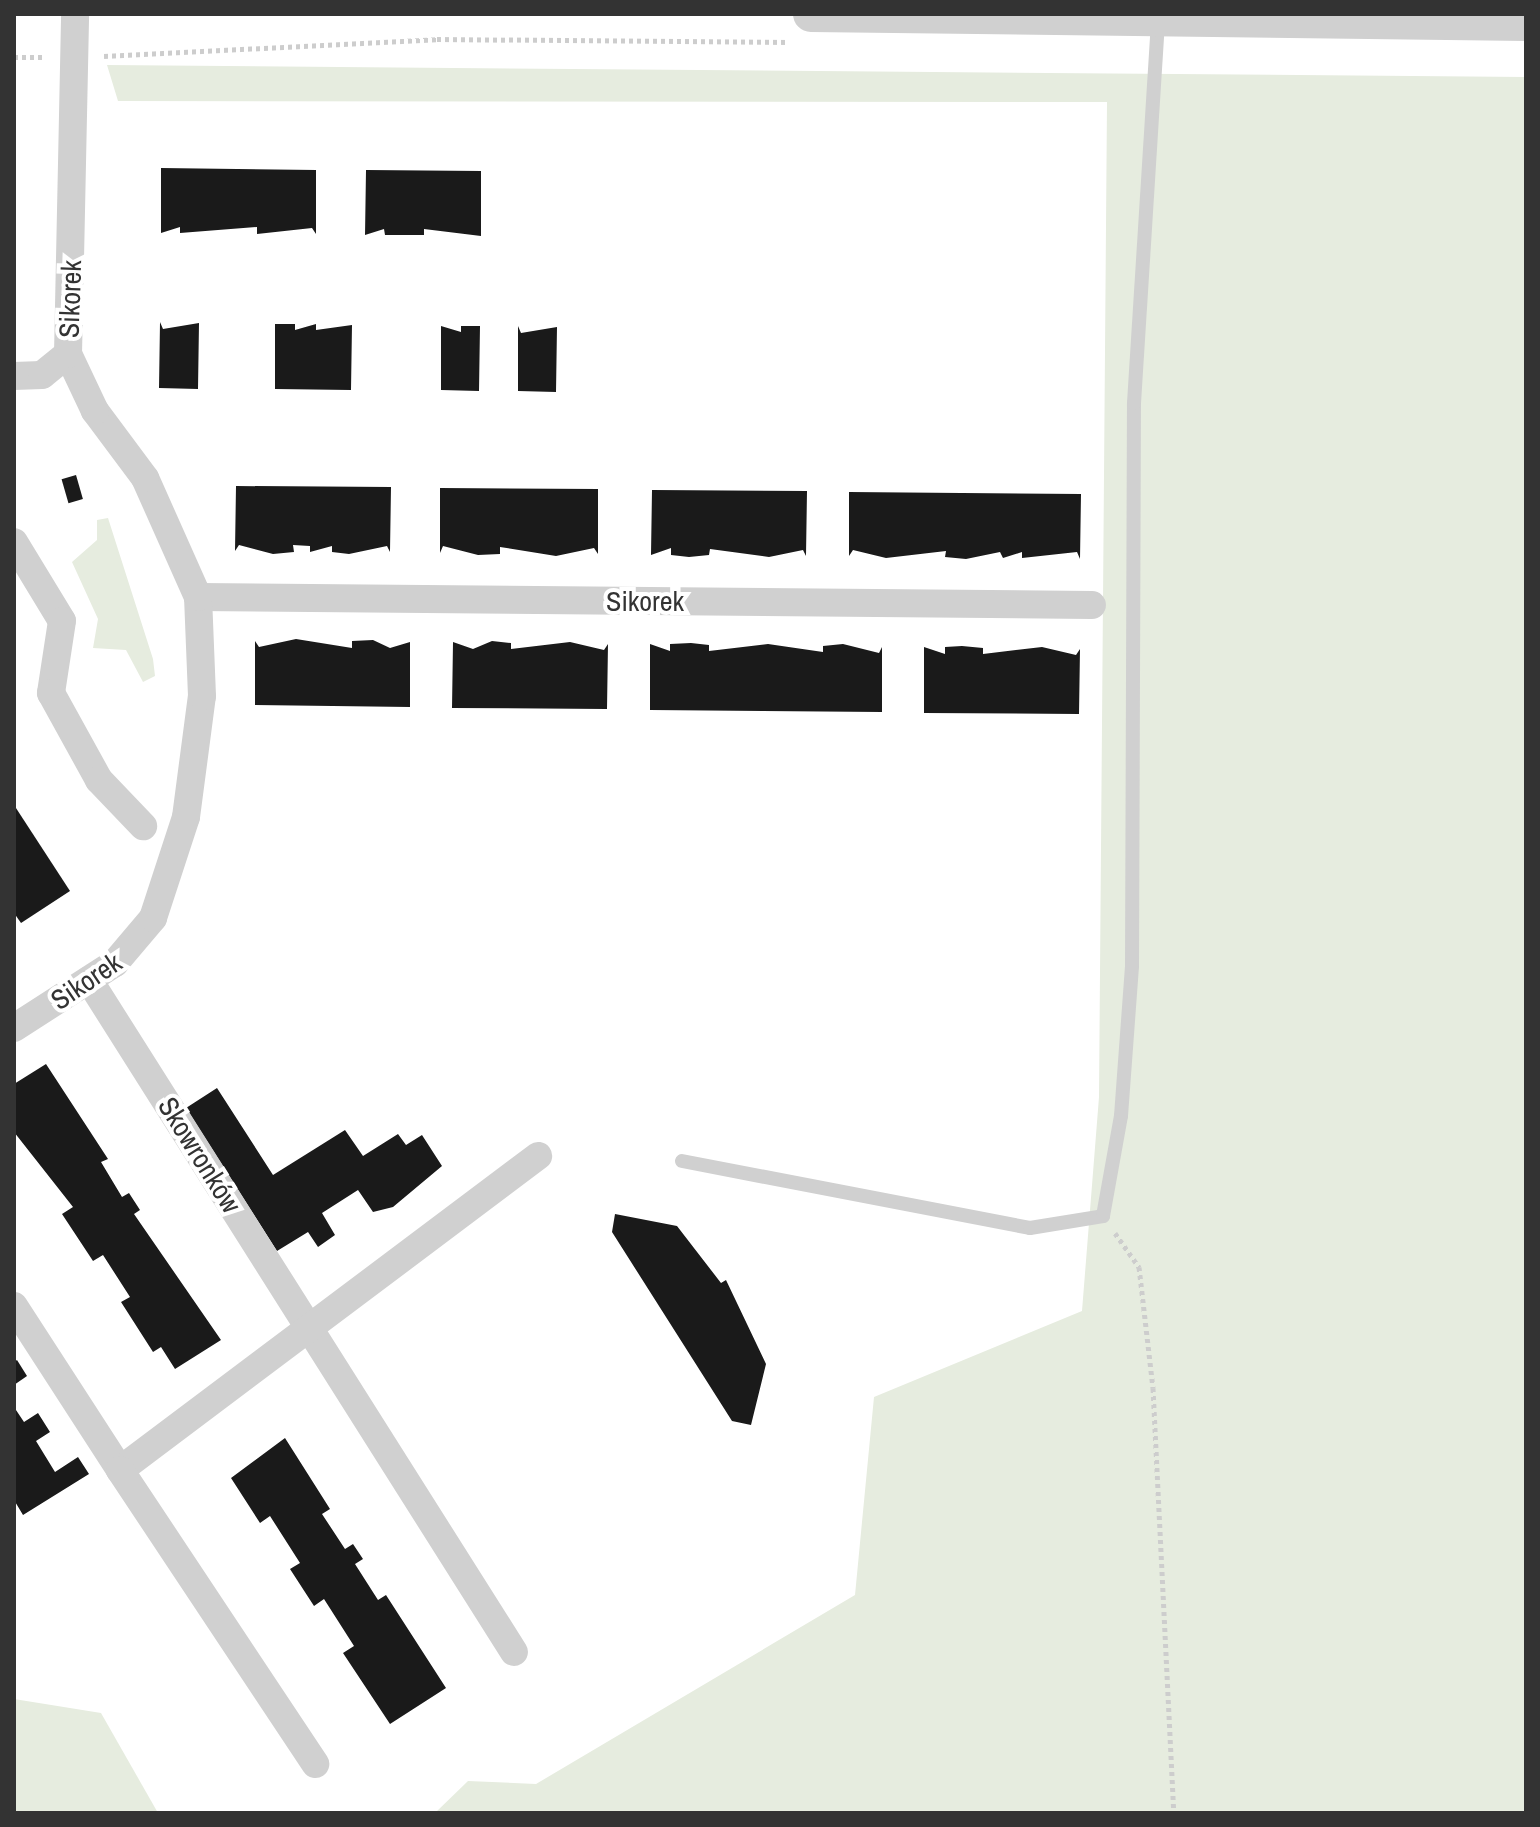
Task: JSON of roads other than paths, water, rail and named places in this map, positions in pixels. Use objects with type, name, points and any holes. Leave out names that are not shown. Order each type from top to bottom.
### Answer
[{"type":"street","name":"Sikorek","points":[[14,1028],[133,948],[172,873],[197,756],[205,648],[198,597],[145,478],[95,411],[68,354],[75,14]]},
{"type":"street","points":[[808,28],[1158,18],[1526,23]]},
{"type":"street","points":[[14,376],[42,375],[68,354]]},
{"type":"street","points":[[14,542],[62,621],[51,693],[99,780],[143,826]]},
{"type":"street","name":"Sikorek","points":[[198,597],[1092,605]]},
{"type":"street","name":"Skowronków","points":[[89,980],[514,1652]]},
{"type":"street","points":[[120,1470],[311,1331],[538,1156]]},
{"type":"street","points":[[14,1306],[315,1764]]},
{"type":"lane","points":[[682,1161],[1030,1228],[1103,1216],[1121,1116],[1132,966],[1134,403],[1158,18]]}]
